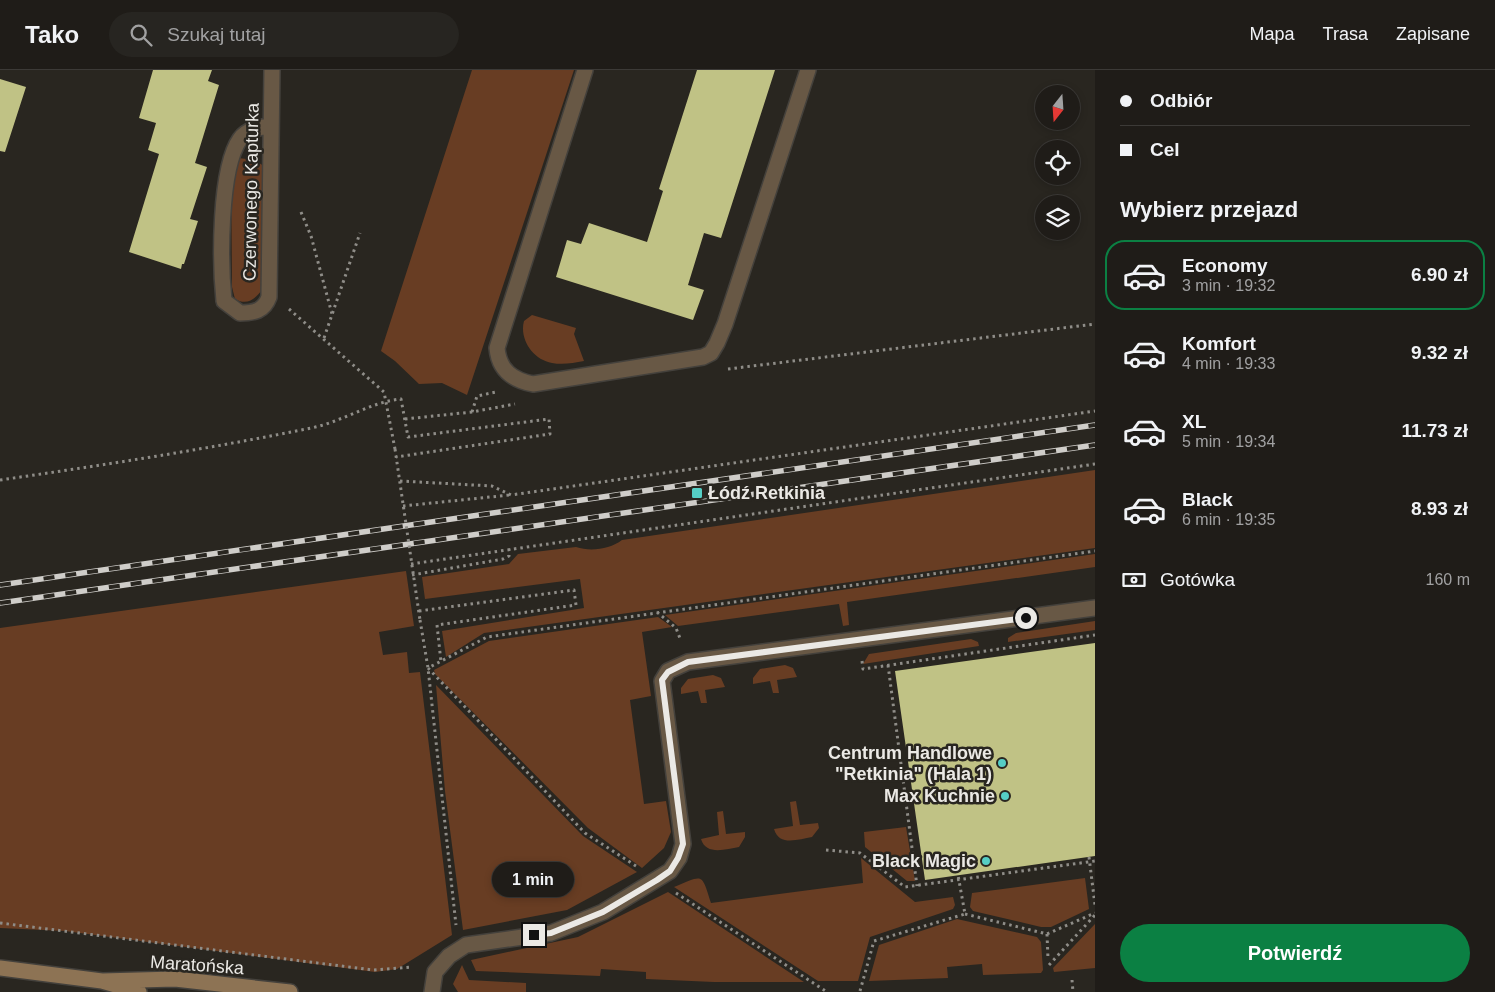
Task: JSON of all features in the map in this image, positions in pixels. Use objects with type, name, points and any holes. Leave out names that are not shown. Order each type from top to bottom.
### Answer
[{"type":"main road","name":"Maratońska","points":[[0,968],[102,981],[139,992]]},
{"type":"main road","name":"Maratońska","points":[[102,981],[175,978],[290,992]]},
{"type":"street","name":"Czerwonego Kapturka","points":[[271,126],[256,127],[240,138],[228,167],[222,242],[224,301],[240,313],[258,311],[266,305],[269,293],[272,70]]},
{"type":"street","points":[[585,70],[497,348],[499,362],[505,372],[513,379],[533,384],[703,357],[711,353],[726,324],[808,70]]},
{"type":"street","points":[[432,992],[435,972],[466,945],[551,933],[603,912],[670,871],[678,858],[683,844],[662,680],[668,672],[688,662],[813,647],[1095,608]]},
{"type":"path","points":[[301,212],[311,236],[332,315]]},
{"type":"path","points":[[324,338],[360,233]]},
{"type":"path","points":[[269,293],[324,338],[384,392],[387,401],[412,575],[428,668],[459,950]]},
{"type":"path","points":[[722,370],[1095,324]]},
{"type":"path","points":[[0,480],[197,451],[327,425],[387,401],[401,399],[408,437],[549,419],[550,434],[396,457]]},
{"type":"path","points":[[405,419],[472,412],[525,402]]},
{"type":"path","points":[[403,506],[511,495],[1095,411]]},
{"type":"path","points":[[411,564],[509,548],[1095,464]]},
{"type":"path","points":[[400,481],[492,486],[511,495]]},
{"type":"path","points":[[412,575],[503,559],[509,556],[509,548]]},
{"type":"path","points":[[428,668],[487,638],[657,612],[1095,551]]},
{"type":"path","points":[[419,611],[574,590],[576,606],[437,625],[441,662]]},
{"type":"path","points":[[657,612],[676,628],[688,662]]},
{"type":"path","points":[[863,669],[1095,635]]},
{"type":"path","points":[[996,649],[998,656]]},
{"type":"path","points":[[888,665],[917,886]]},
{"type":"path","points":[[428,668],[585,833],[827,992]]},
{"type":"path","points":[[826,850],[860,853],[905,887],[1095,861]]},
{"type":"path","points":[[1088,857],[1095,905]]},
{"type":"path","points":[[958,875],[965,914]]},
{"type":"path","points":[[860,991],[874,941],[965,914],[1047,934],[1095,914]]},
{"type":"path","points":[[1049,965],[1095,914]]},
{"type":"path","points":[[0,923],[373,970],[442,964]]},
{"type":"path","points":[[1047,934],[1048,959]]},
{"type":"path","points":[[1072,980],[1072,992]]},
{"type":"shaded area","points":[[472,70],[574,70],[467,395],[442,383],[419,384],[395,361],[381,351]]},
{"type":"shaded area","points":[[238,158],[255,160],[265,167],[262,290],[254,299],[247,302],[235,299],[232,287],[231,166]]},
{"type":"shaded area","points":[[532,315],[576,328],[574,334],[584,361],[564,364],[552,363],[539,358],[533,353],[526,341],[523,328],[524,321]]},
{"type":"shaded area","points":[[1095,470],[1095,548],[484,633],[446,657],[442,631],[584,608],[580,579],[425,599],[422,577],[509,564],[518,554],[576,547],[600,549],[612,546],[622,540]]},
{"type":"shaded area","points":[[1095,554],[1095,567],[847,602],[849,625],[843,626],[839,604],[678,626],[665,615]]},
{"type":"shaded area","points":[[406,571],[414,626],[379,632],[383,655],[407,652],[409,673],[420,672],[452,935],[397,969],[375,972],[65,931],[0,928],[0,628]]},
{"type":"shaded area","points":[[658,617],[672,627],[642,632],[651,696],[630,700],[644,804],[666,801],[671,832],[664,848],[642,868],[588,828],[435,674],[434,670],[489,641]]},
{"type":"shaded area","points":[[1095,621],[1095,630],[1008,642],[1008,638],[1016,633]]},
{"type":"shaded area","points":[[971,639],[978,642],[979,646],[863,664],[869,654]]},
{"type":"shaded area","points":[[785,665],[793,668],[797,677],[777,680],[779,693],[773,693],[770,681],[753,684],[753,678],[760,669]]},
{"type":"shaded area","points":[[713,675],[721,678],[725,687],[705,690],[707,703],[701,703],[698,691],[681,694],[681,688],[688,679]]},
{"type":"shaded area","points":[[436,685],[583,836],[637,872],[567,910],[463,930],[445,791]]},
{"type":"shaded area","points":[[796,801],[800,825],[818,823],[819,828],[812,837],[785,840],[777,835],[774,829],[793,826],[790,802]]},
{"type":"shaded area","points":[[723,811],[726,834],[745,832],[745,837],[739,847],[712,850],[707,848],[701,839],[719,835],[717,812]]},
{"type":"shaded area","points":[[906,827],[915,881],[907,881],[865,847],[864,832]]},
{"type":"shaded area","points":[[861,858],[915,902],[953,897],[955,905],[953,909],[870,937],[858,981],[818,981],[674,887],[691,880],[700,879],[703,881],[711,903],[863,883]]},
{"type":"shaded area","points":[[1085,878],[1089,909],[1051,927],[1041,927],[973,911],[970,907],[972,893]]},
{"type":"shaded area","points":[[668,892],[804,982],[714,982],[646,979],[646,972],[601,969],[600,976],[476,971],[471,960],[578,937]]},
{"type":"shaded area","points":[[957,919],[1037,937],[1041,942],[1043,970],[1041,973],[983,975],[982,964],[947,967],[948,978],[869,981],[879,945]]},
{"type":"shaded area","points":[[1095,924],[1095,968],[1054,972],[1053,968]]},
{"type":"shaded area","points":[[462,965],[469,980],[526,983],[526,992],[458,992],[453,984]]},
{"type":"building","points":[[153,70],[212,70],[208,81],[219,85],[195,163],[207,167],[190,219],[198,221],[181,269],[129,252],[159,154],[148,150],[156,123],[139,118]]},
{"type":"building","points":[[697,70],[775,70],[721,238],[704,233],[688,285],[704,290],[693,320],[556,277],[567,240],[581,244],[589,223],[647,242],[663,191],[659,189]]},
{"type":"building","points":[[0,79],[26,87],[5,152],[0,151]]},
{"type":"building","name":"Centrum Handlowe \"Retkinia\" (Hala 1)","points":[[1095,643],[1095,856],[925,880],[895,671]]},
{"type":"railway","points":[[0,585],[1095,425]]},
{"type":"railway","points":[[0,603],[1095,445]]},
{"type":"place","name":"Łódź Retkinia","points":[[697,493]]},
{"type":"place","name":"Centrum Handlowe \"Retkinia\" (Hala 1)","points":[[1002,763]]},
{"type":"place","name":"Max Kuchnie","points":[[1005,796]]},
{"type":"place","name":"Black Magic","points":[[986,861]]},
{"type":"route","points":[[534,935],[551,933],[603,912],[670,871],[678,858],[683,844],[662,680],[668,672],[677,666],[688,662],[1026,618]]}]
